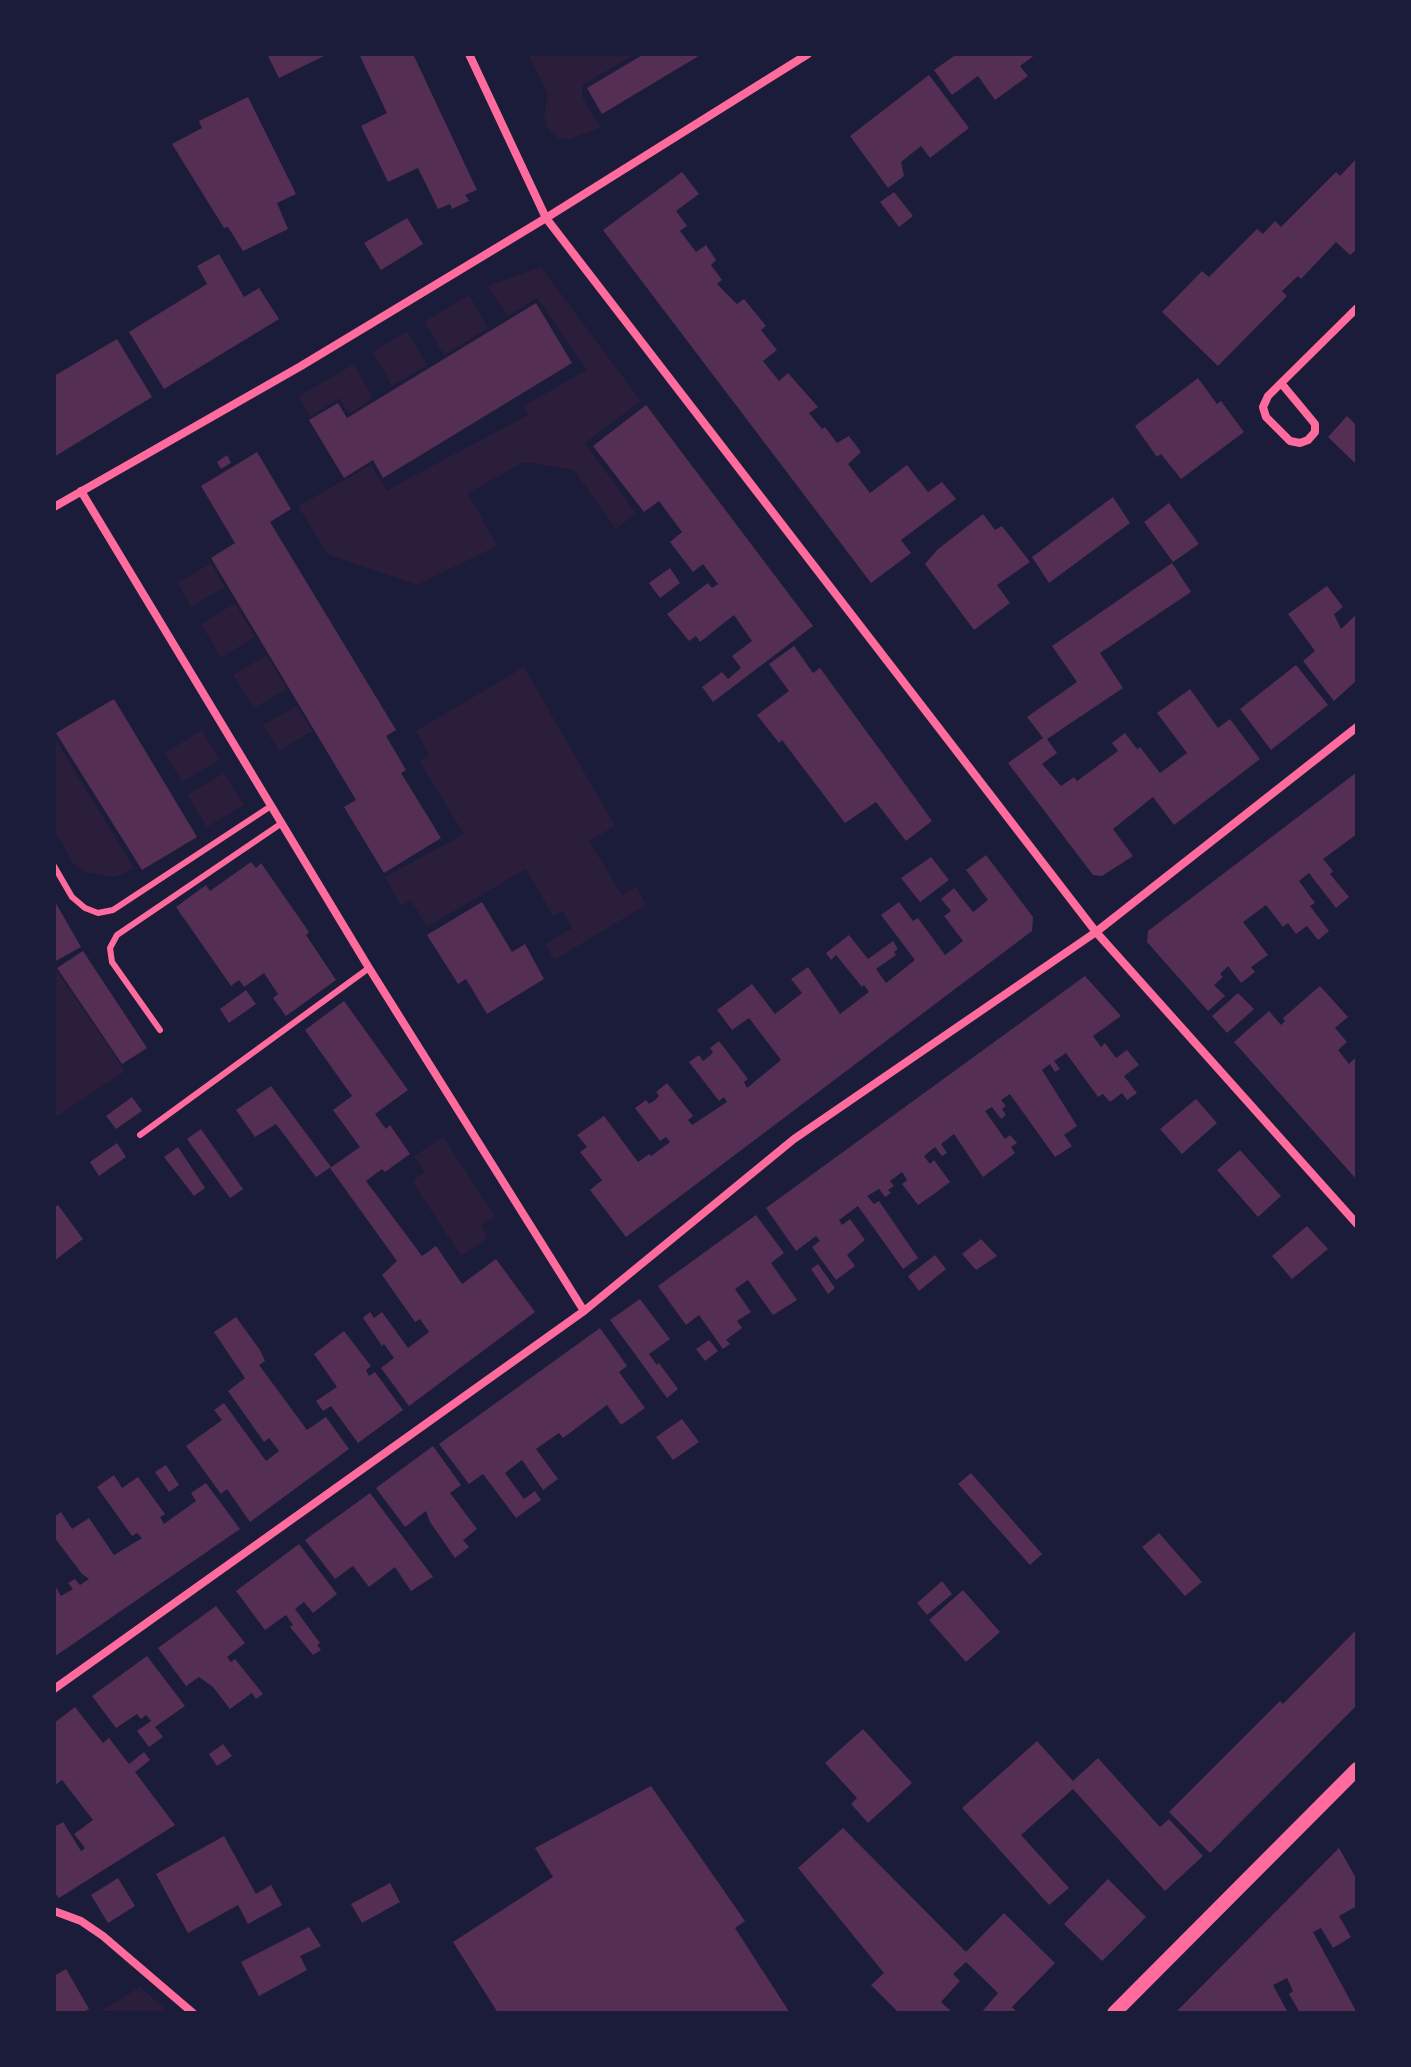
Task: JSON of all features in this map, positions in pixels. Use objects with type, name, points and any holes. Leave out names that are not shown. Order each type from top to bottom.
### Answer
[{"type":"street","points":[[469,54],[546,218],[1096,932],[1357,1224]]},
{"type":"street","points":[[54,507],[301,366],[808,54]]},
{"type":"street","points":[[1281,383],[1315,424],[1315,432],[1308,440],[1300,443],[1290,441],[1266,417],[1263,407],[1268,396],[1281,383],[1357,308]]},
{"type":"street","points":[[81,491],[369,968],[584,1311]]},
{"type":"street","points":[[54,1689],[584,1311],[794,1139],[1096,932],[1357,727]]},
{"type":"street","points":[[1114,2013],[1357,1769]]},
{"type":"street","points":[[54,1911],[81,1921],[103,1936],[193,2013]]},
{"type":"lane","points":[[54,866],[72,897],[85,908],[98,913],[113,910],[271,806]]},
{"type":"lane","points":[[160,1030],[112,962],[110,948],[117,935],[282,823]]},
{"type":"lane","points":[[140,1135],[369,968]]},
{"type":"shaded area","points":[[528,54],[635,54],[583,85],[582,96],[601,128],[567,140],[556,137],[547,127],[544,115],[548,95]]},
{"type":"shaded area","points":[[541,267],[641,401],[585,443],[636,513],[616,529],[574,470],[524,462],[468,493],[497,546],[417,585],[327,554],[298,506],[371,465],[387,490],[528,415],[523,406],[587,370],[537,298],[508,316],[487,286]]},
{"type":"shaded area","points":[[469,295],[488,328],[444,355],[424,322]]},
{"type":"shaded area","points":[[407,331],[427,365],[392,386],[373,352]]},
{"type":"shaded area","points":[[354,364],[373,398],[349,414],[339,398],[310,417],[298,397]]},
{"type":"shaded area","points":[[211,563],[225,587],[191,607],[178,583]]},
{"type":"shaded area","points":[[235,603],[255,637],[221,658],[201,624]]},
{"type":"shaded area","points":[[267,655],[287,689],[254,708],[233,675]]},
{"type":"shaded area","points":[[524,667],[615,826],[589,841],[622,895],[637,886],[646,905],[554,960],[545,944],[572,928],[563,911],[553,916],[526,869],[427,927],[411,900],[401,906],[385,877],[464,834],[419,761],[429,755],[416,731]]},
{"type":"shaded area","points":[[297,706],[312,731],[279,751],[263,725]]},
{"type":"shaded area","points":[[202,730],[219,760],[182,782],[165,753]]},
{"type":"shaded area","points":[[54,737],[134,868],[124,874],[112,877],[85,872],[73,863],[54,830]]},
{"type":"shaded area","points":[[224,773],[244,805],[207,827],[187,795]]},
{"type":"shaded area","points":[[54,967],[125,1071],[54,1118]]},
{"type":"shaded area","points":[[443,1137],[495,1216],[481,1226],[488,1238],[461,1256],[412,1181],[424,1172],[414,1156]]},
{"type":"shaded area","points":[[140,1987],[169,2013],[97,2013]]},
{"type":"building","points":[[267,54],[328,54],[279,78]]},
{"type":"building","points":[[359,54],[413,54],[477,190],[465,195],[469,201],[452,209],[450,204],[438,209],[418,168],[388,182],[361,126],[387,113]]},
{"type":"building","points":[[644,54],[702,54],[602,114],[587,88]]},
{"type":"building","points":[[957,54],[1036,54],[1020,66],[1028,76],[995,100],[978,76],[952,95],[934,70]]},
{"type":"building","points":[[929,75],[969,128],[930,158],[921,146],[901,162],[904,176],[888,188],[850,136]]},
{"type":"building","points":[[248,97],[296,194],[277,203],[288,229],[243,251],[228,227],[224,228],[172,144],[202,128],[199,121]]},
{"type":"building","points":[[1357,158],[1357,249],[1350,255],[1336,242],[1301,279],[1298,276],[1282,291],[1287,296],[1218,366],[1162,312],[1202,271],[1209,277],[1257,229],[1263,234],[1275,221],[1281,227],[1336,172],[1340,176]]},
{"type":"building","points":[[682,172],[699,194],[676,211],[687,226],[680,231],[696,252],[706,245],[716,260],[711,265],[722,280],[717,284],[737,304],[744,299],[766,326],[761,330],[777,350],[763,361],[779,381],[788,373],[818,407],[809,413],[822,429],[825,427],[837,443],[849,436],[861,452],[848,464],[870,493],[907,465],[928,492],[942,482],[956,499],[901,540],[911,553],[871,583],[603,230]]},
{"type":"building","points":[[894,192],[913,216],[899,227],[880,202]]},
{"type":"building","points":[[407,218],[423,244],[381,270],[364,243]]},
{"type":"building","points":[[219,254],[244,297],[259,288],[279,319],[164,389],[129,332],[207,284],[197,266]]},
{"type":"building","points":[[536,303],[572,363],[383,478],[373,460],[344,478],[309,420],[338,403],[347,418]]},
{"type":"building","points":[[117,339],[152,397],[54,457],[54,376]]},
{"type":"building","points":[[1198,378],[1217,404],[1221,401],[1244,432],[1181,479],[1161,454],[1157,457],[1135,426]]},
{"type":"building","points":[[646,405],[813,626],[713,702],[702,687],[722,672],[728,679],[741,668],[732,656],[752,641],[734,615],[700,642],[696,636],[689,641],[667,614],[708,583],[712,588],[718,584],[703,564],[693,572],[670,542],[682,532],[659,501],[644,512],[593,446]]},
{"type":"building","points":[[1347,416],[1357,426],[1357,465],[1328,437]]},
{"type":"building","points":[[257,452],[291,509],[270,522],[396,730],[386,736],[406,770],[401,773],[441,838],[384,873],[344,807],[356,800],[211,558],[235,543],[201,486]]},
{"type":"building","points":[[227,455],[231,463],[221,469],[217,462]]},
{"type":"building","points":[[1113,497],[1130,523],[1049,583],[1032,557]]},
{"type":"building","points":[[1169,503],[1199,544],[1173,562],[1144,522]]},
{"type":"building","points":[[983,514],[995,530],[1002,526],[1030,562],[997,585],[1010,603],[974,630],[925,564],[937,550]]},
{"type":"building","points":[[1172,563],[1191,592],[1100,653],[1123,688],[1047,739],[1057,753],[1042,764],[1061,786],[1074,777],[1077,781],[1118,751],[1112,743],[1125,733],[1160,773],[1187,753],[1157,713],[1190,689],[1218,728],[1230,719],[1260,759],[1174,825],[1153,797],[1113,829],[1133,856],[1102,876],[1093,875],[1008,763],[1043,738],[1027,717],[1077,682],[1052,646]]},
{"type":"building","points":[[670,568],[680,583],[660,598],[649,583]]},
{"type":"building","points":[[1327,586],[1343,607],[1334,614],[1341,629],[1357,614],[1357,680],[1334,701],[1303,661],[1315,651],[1288,614]]},
{"type":"building","points":[[794,646],[813,673],[820,668],[932,821],[906,841],[876,802],[845,823],[782,740],[779,743],[757,715],[789,691],[769,664]]},
{"type":"building","points":[[1296,665],[1328,705],[1271,750],[1240,709]]},
{"type":"building","points":[[114,699],[197,837],[142,870],[56,733]]},
{"type":"building","points":[[1357,772],[1357,834],[1323,859],[1333,871],[1330,874],[1349,897],[1336,908],[1309,873],[1299,881],[1315,903],[1310,906],[1329,931],[1318,940],[1307,926],[1296,934],[1288,923],[1283,927],[1266,905],[1243,922],[1268,955],[1251,967],[1255,972],[1241,983],[1228,966],[1220,974],[1223,977],[1214,985],[1225,996],[1208,1011],[1147,942],[1148,931]]},
{"type":"building","points":[[986,855],[1033,917],[1032,931],[626,1237],[590,1190],[602,1180],[580,1152],[587,1147],[577,1135],[604,1116],[638,1162],[649,1154],[651,1156],[670,1142],[666,1137],[660,1141],[635,1108],[646,1100],[649,1104],[655,1100],[659,1096],[656,1092],[667,1083],[693,1116],[688,1120],[692,1125],[727,1102],[724,1097],[719,1101],[689,1062],[699,1055],[703,1061],[713,1053],[710,1048],[719,1041],[748,1079],[744,1082],[747,1088],[781,1060],[749,1018],[732,1030],[717,1010],[752,984],[775,1014],[802,993],[791,979],[808,967],[840,1014],[869,992],[836,955],[831,960],[826,953],[849,935],[868,959],[893,941],[898,949],[894,952],[896,955],[876,969],[886,983],[915,960],[881,915],[899,902],[913,921],[918,918],[945,955],[963,941],[944,916],[951,911],[941,899],[954,888],[973,912],[988,900],[966,870]]},
{"type":"building","points":[[931,857],[949,880],[920,902],[901,878]]},
{"type":"building","points":[[251,862],[256,868],[261,863],[309,932],[306,935],[336,980],[286,1016],[273,998],[278,994],[264,973],[244,987],[239,980],[231,986],[176,907],[206,885],[210,891]]},
{"type":"building","points":[[54,900],[81,947],[54,962]]},
{"type":"building","points":[[482,902],[512,952],[525,944],[544,979],[487,1014],[466,979],[458,984],[427,935]]},
{"type":"building","points":[[83,951],[147,1048],[122,1064],[57,968]]},
{"type":"building","points":[[1085,976],[1121,1016],[1093,1036],[1101,1047],[1105,1043],[1116,1058],[1127,1050],[1139,1065],[1124,1076],[1137,1093],[1127,1100],[1122,1093],[1110,1102],[1103,1094],[1098,1097],[1066,1053],[1054,1061],[1060,1069],[1055,1072],[1050,1064],[1042,1070],[1077,1126],[1064,1135],[1072,1146],[1055,1157],[1010,1094],[1001,1100],[1006,1106],[1002,1109],[1006,1115],[1001,1119],[992,1107],[985,1111],[1005,1139],[1010,1135],[1017,1143],[1011,1147],[1015,1153],[983,1177],[954,1134],[941,1144],[947,1153],[942,1156],[935,1147],[924,1156],[930,1164],[934,1160],[950,1182],[934,1194],[918,1205],[902,1184],[907,1180],[902,1172],[890,1181],[894,1186],[888,1190],[891,1193],[885,1197],[879,1189],[867,1196],[874,1204],[879,1201],[918,1258],[903,1269],[858,1206],[839,1220],[842,1225],[850,1219],[865,1240],[847,1255],[855,1266],[836,1280],[812,1247],[820,1241],[816,1236],[796,1251],[766,1208]]},
{"type":"building","points":[[1320,986],[1348,1017],[1335,1028],[1347,1042],[1338,1050],[1349,1064],[1357,1056],[1357,1180],[1234,1042],[1269,1011],[1281,1025],[1285,1021],[1283,1018]]},
{"type":"building","points":[[246,990],[256,1004],[229,1023],[220,1009]]},
{"type":"building","points":[[1238,993],[1254,1009],[1227,1033],[1212,1016]]},
{"type":"building","points":[[344,1001],[408,1090],[375,1114],[386,1129],[390,1125],[410,1154],[366,1181],[422,1256],[436,1246],[462,1284],[496,1259],[535,1312],[409,1406],[381,1368],[394,1358],[363,1318],[370,1312],[374,1318],[382,1312],[408,1348],[429,1332],[420,1319],[415,1322],[382,1275],[397,1261],[330,1168],[360,1147],[333,1110],[352,1096],[305,1030]]},
{"type":"building","points":[[271,1086],[331,1167],[316,1177],[276,1124],[255,1137],[236,1110]]},
{"type":"building","points":[[132,1097],[142,1111],[116,1129],[106,1116]]},
{"type":"building","points":[[1196,1099],[1217,1123],[1182,1154],[1160,1129]]},
{"type":"building","points":[[201,1129],[243,1189],[230,1198],[187,1139]]},
{"type":"building","points":[[117,1143],[126,1157],[99,1176],[90,1162]]},
{"type":"building","points":[[178,1147],[205,1188],[194,1196],[164,1157]]},
{"type":"building","points":[[1240,1150],[1281,1196],[1258,1217],[1217,1170]]},
{"type":"building","points":[[58,1205],[83,1239],[54,1261],[54,1208]]},
{"type":"building","points":[[756,1215],[784,1253],[771,1263],[797,1300],[773,1315],[748,1280],[735,1289],[751,1312],[737,1321],[742,1328],[726,1340],[730,1344],[723,1349],[699,1315],[686,1325],[658,1286]]},
{"type":"building","points":[[1307,1226],[1328,1249],[1292,1279],[1272,1256]]},
{"type":"building","points":[[981,1239],[997,1256],[976,1270],[962,1254]]},
{"type":"building","points":[[935,1255],[946,1269],[919,1291],[908,1276]]},
{"type":"building","points":[[818,1264],[835,1288],[828,1294],[811,1269]]},
{"type":"building","points":[[640,1299],[670,1339],[649,1354],[678,1389],[667,1398],[610,1320]]},
{"type":"building","points":[[236,1317],[260,1350],[265,1361],[259,1365],[307,1430],[326,1417],[349,1449],[250,1522],[227,1489],[221,1494],[186,1446],[222,1420],[214,1410],[224,1403],[266,1461],[279,1451],[269,1438],[264,1442],[228,1391],[245,1378],[214,1332]]},
{"type":"building","points":[[600,1328],[627,1366],[619,1372],[645,1408],[621,1425],[607,1405],[563,1438],[559,1433],[536,1449],[558,1479],[543,1490],[522,1460],[505,1473],[524,1499],[535,1491],[541,1500],[516,1518],[483,1474],[469,1484],[439,1444]]},
{"type":"building","points":[[344,1331],[371,1366],[366,1370],[369,1376],[375,1372],[403,1410],[358,1443],[331,1406],[323,1411],[316,1401],[337,1387],[314,1354]]},
{"type":"building","points":[[709,1340],[718,1351],[705,1361],[696,1349]]},
{"type":"building","points":[[682,1419],[699,1442],[673,1460],[656,1437]]},
{"type":"building","points":[[433,1446],[461,1485],[450,1493],[477,1529],[463,1540],[469,1547],[455,1558],[426,1511],[405,1527],[376,1488]]},
{"type":"building","points":[[166,1465],[179,1485],[169,1492],[155,1472]]},
{"type":"building","points":[[971,1473],[1042,1554],[1030,1565],[958,1484]]},
{"type":"building","points":[[114,1475],[122,1488],[138,1477],[165,1514],[160,1517],[164,1524],[196,1501],[191,1493],[206,1483],[240,1529],[54,1657],[54,1584],[61,1596],[73,1589],[68,1583],[75,1579],[80,1585],[89,1579],[54,1537],[54,1517],[61,1512],[72,1529],[89,1518],[114,1555],[142,1538],[137,1533],[132,1536],[97,1487]]},
{"type":"building","points":[[370,1493],[433,1577],[411,1591],[395,1567],[369,1587],[353,1566],[335,1579],[305,1540]]},
{"type":"building","points":[[1159,1533],[1202,1582],[1185,1596],[1142,1547]]},
{"type":"building","points":[[299,1544],[337,1594],[313,1613],[304,1602],[295,1609],[320,1643],[317,1645],[321,1650],[313,1655],[290,1627],[293,1625],[286,1615],[265,1630],[236,1591]]},
{"type":"building","points":[[942,1581],[952,1594],[927,1615],[917,1603]]},
{"type":"building","points":[[963,1590],[1000,1632],[966,1662],[929,1620]]},
{"type":"building","points":[[216,1606],[245,1643],[227,1657],[231,1662],[235,1659],[263,1694],[256,1699],[252,1693],[230,1709],[213,1687],[199,1677],[186,1686],[158,1648]]},
{"type":"building","points":[[1357,1629],[1357,1705],[1210,1853],[1169,1812]]},
{"type":"building","points":[[147,1656],[185,1706],[155,1727],[163,1737],[149,1747],[137,1731],[151,1721],[146,1715],[141,1719],[137,1714],[116,1728],[92,1696]]},
{"type":"building","points":[[75,1707],[103,1743],[109,1738],[129,1764],[144,1752],[150,1760],[135,1772],[175,1825],[59,1898],[54,1892],[54,1827],[63,1822],[81,1851],[85,1848],[74,1834],[93,1820],[62,1780],[54,1786],[54,1723]]},
{"type":"building","points":[[863,1729],[912,1783],[868,1823],[851,1804],[857,1798],[825,1763]]},
{"type":"building","points":[[1037,1741],[1073,1781],[1098,1758],[1160,1827],[1169,1819],[1203,1856],[1165,1891],[1073,1789],[1021,1835],[1069,1888],[1049,1905],[962,1808]]},
{"type":"building","points":[[223,1744],[232,1756],[217,1766],[209,1754]]},
{"type":"building","points":[[651,1786],[745,1921],[735,1928],[790,2013],[498,2013],[453,1942],[553,1877],[535,1848]]},
{"type":"building","points":[[843,1828],[966,1952],[1004,1913],[1055,1963],[1012,2007],[1018,2013],[981,2013],[998,1993],[966,1962],[953,1974],[960,1981],[941,2002],[953,2013],[899,2013],[871,1985],[884,1973],[798,1868]]},
{"type":"building","points":[[224,1836],[256,1894],[271,1885],[282,1905],[248,1924],[238,1905],[188,1933],[156,1874]]},
{"type":"building","points":[[1339,1848],[1357,1880],[1357,1906],[1339,1916],[1351,1937],[1333,1948],[1321,1928],[1313,1932],[1356,2011],[1300,2013],[1289,1994],[1293,1991],[1287,1978],[1273,1985],[1288,2013],[1175,2013]]},
{"type":"building","points":[[118,1878],[135,1906],[108,1923],[91,1895]]},
{"type":"building","points":[[1108,1879],[1146,1917],[1102,1961],[1064,1924]]},
{"type":"building","points":[[390,1883],[400,1902],[362,1923],[351,1904]]},
{"type":"building","points":[[309,1927],[321,1946],[300,1956],[307,1970],[259,1996],[241,1962]]},
{"type":"building","points":[[66,1969],[89,2009],[83,2013],[54,2013],[54,1976]]}]
